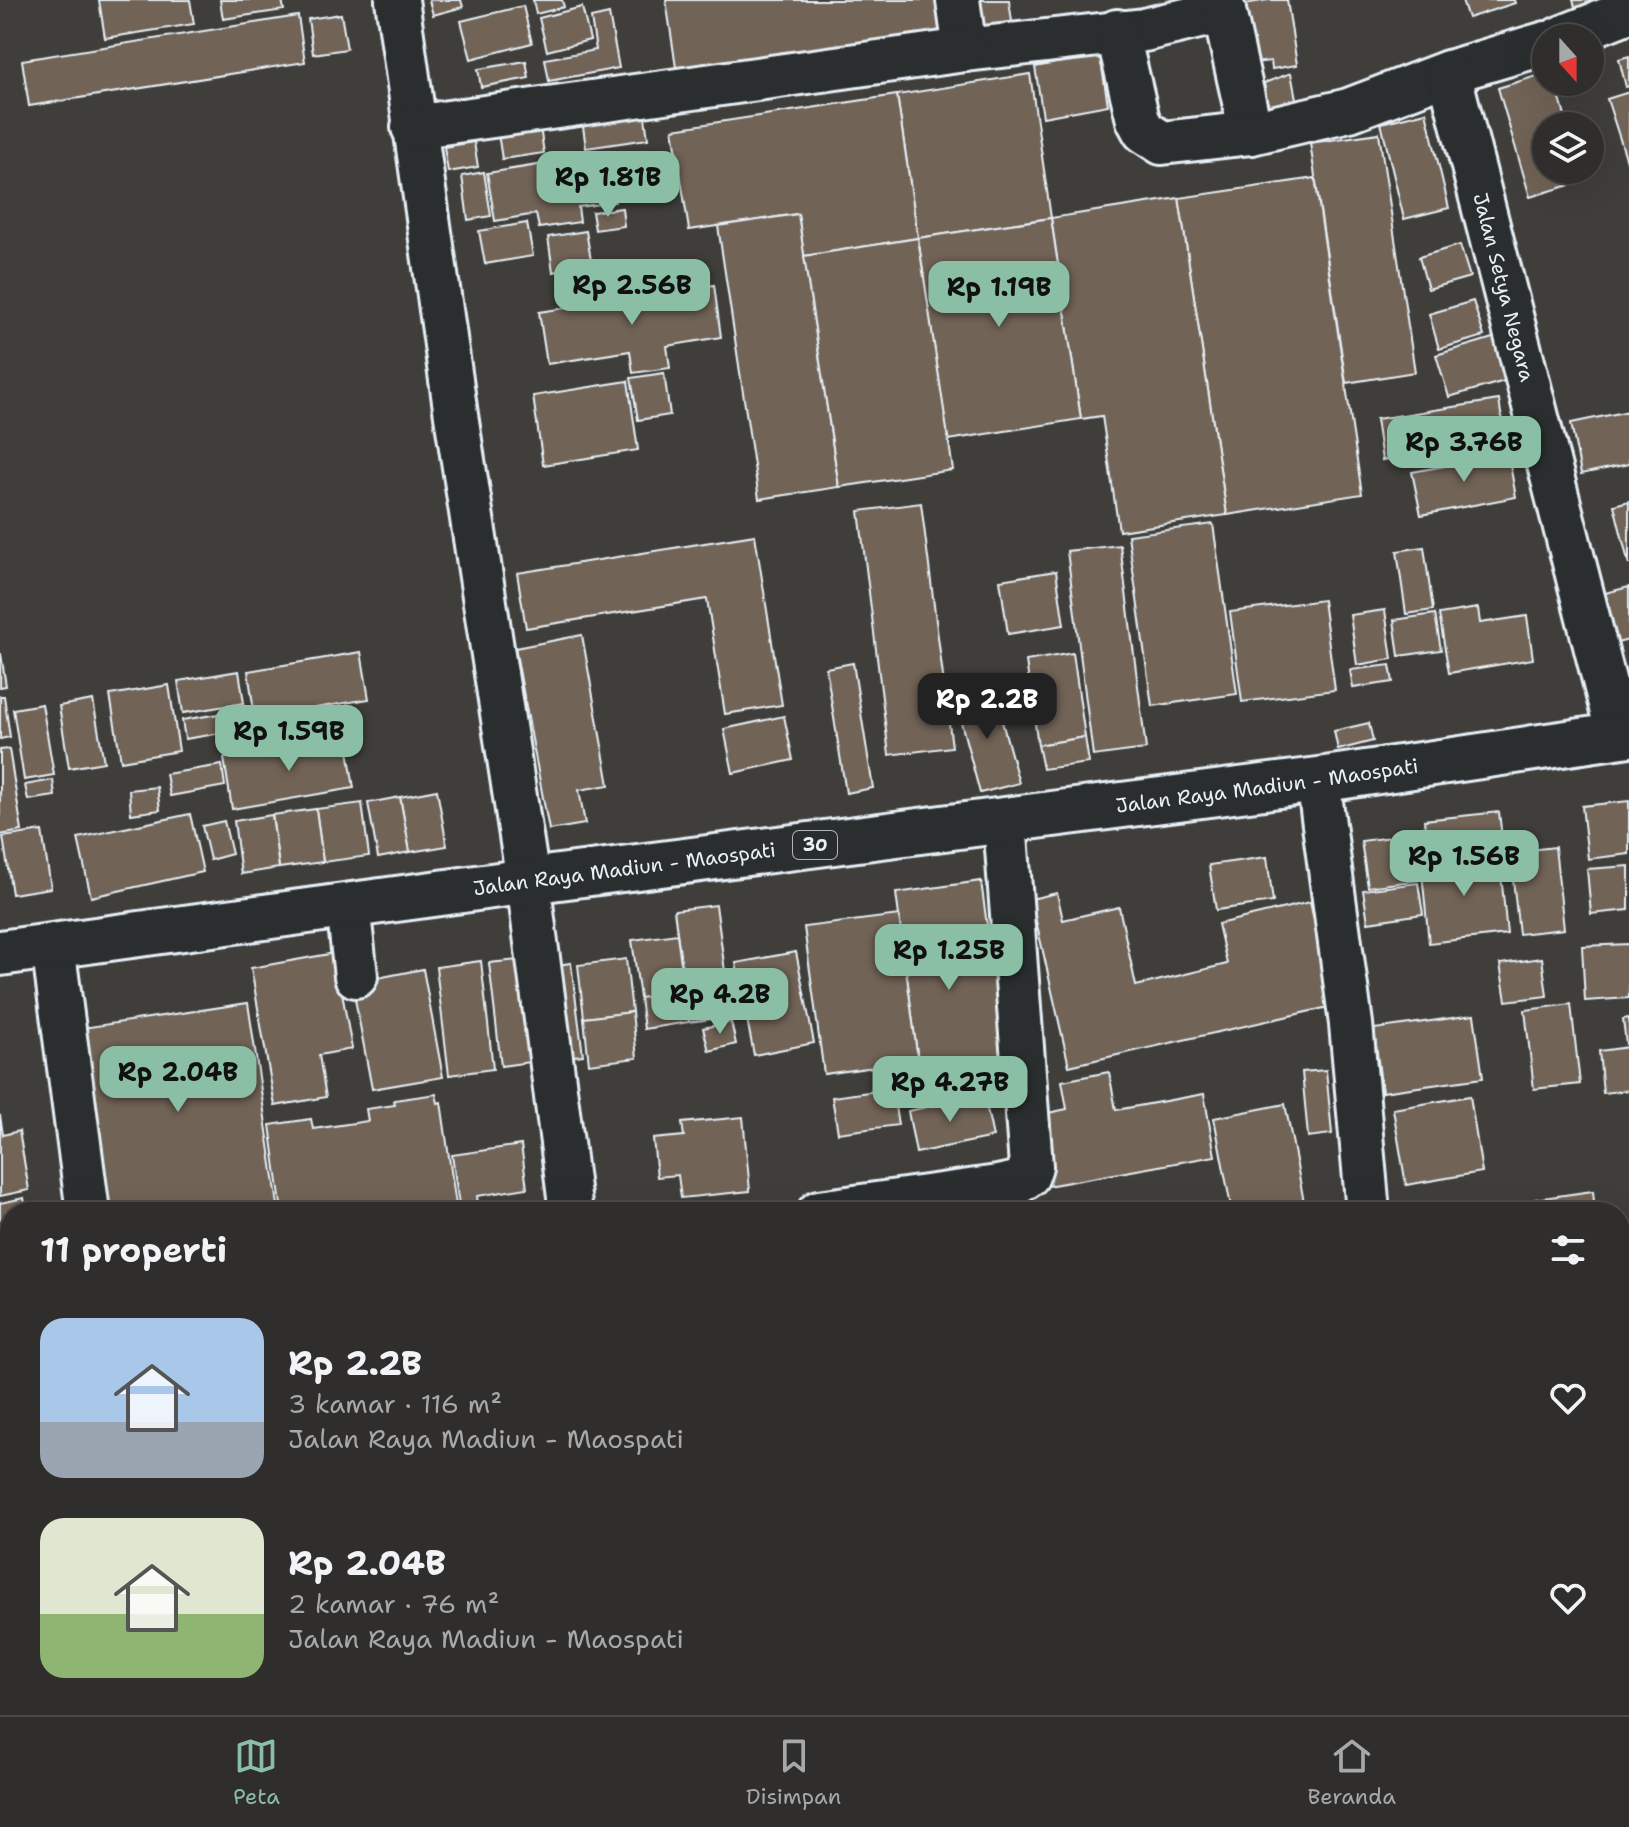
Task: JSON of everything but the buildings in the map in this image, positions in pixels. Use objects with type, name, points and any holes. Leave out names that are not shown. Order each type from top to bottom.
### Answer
[{"type":"highway","name":"Jalan Raya Madiun - Maospati","points":[[0,953],[528,881],[1318,780],[1624,735]]},
{"type":"street","points":[[397,0],[413,127],[528,881],[570,1202]]},
{"type":"street","points":[[958,0],[965,50]]},
{"type":"street","points":[[413,127],[965,50],[1144,30],[1222,5],[1251,133]]},
{"type":"street","points":[[1596,24],[1629,11]]},
{"type":"street","points":[[1117,31],[1138,120],[1144,131],[1162,143],[1251,133],[1349,110],[1449,72],[1532,47]]},
{"type":"street","name":"Jalan Setya Negara","points":[[1449,72],[1624,735]]},
{"type":"street","points":[[1318,780],[1351,1024],[1367,1202]]},
{"type":"street","points":[[891,1202],[1017,1183],[1028,1175],[1031,1166],[1005,822]]},
{"type":"street","points":[[348,906],[356,976]]},
{"type":"street","points":[[53,946],[87,1202]]}]
